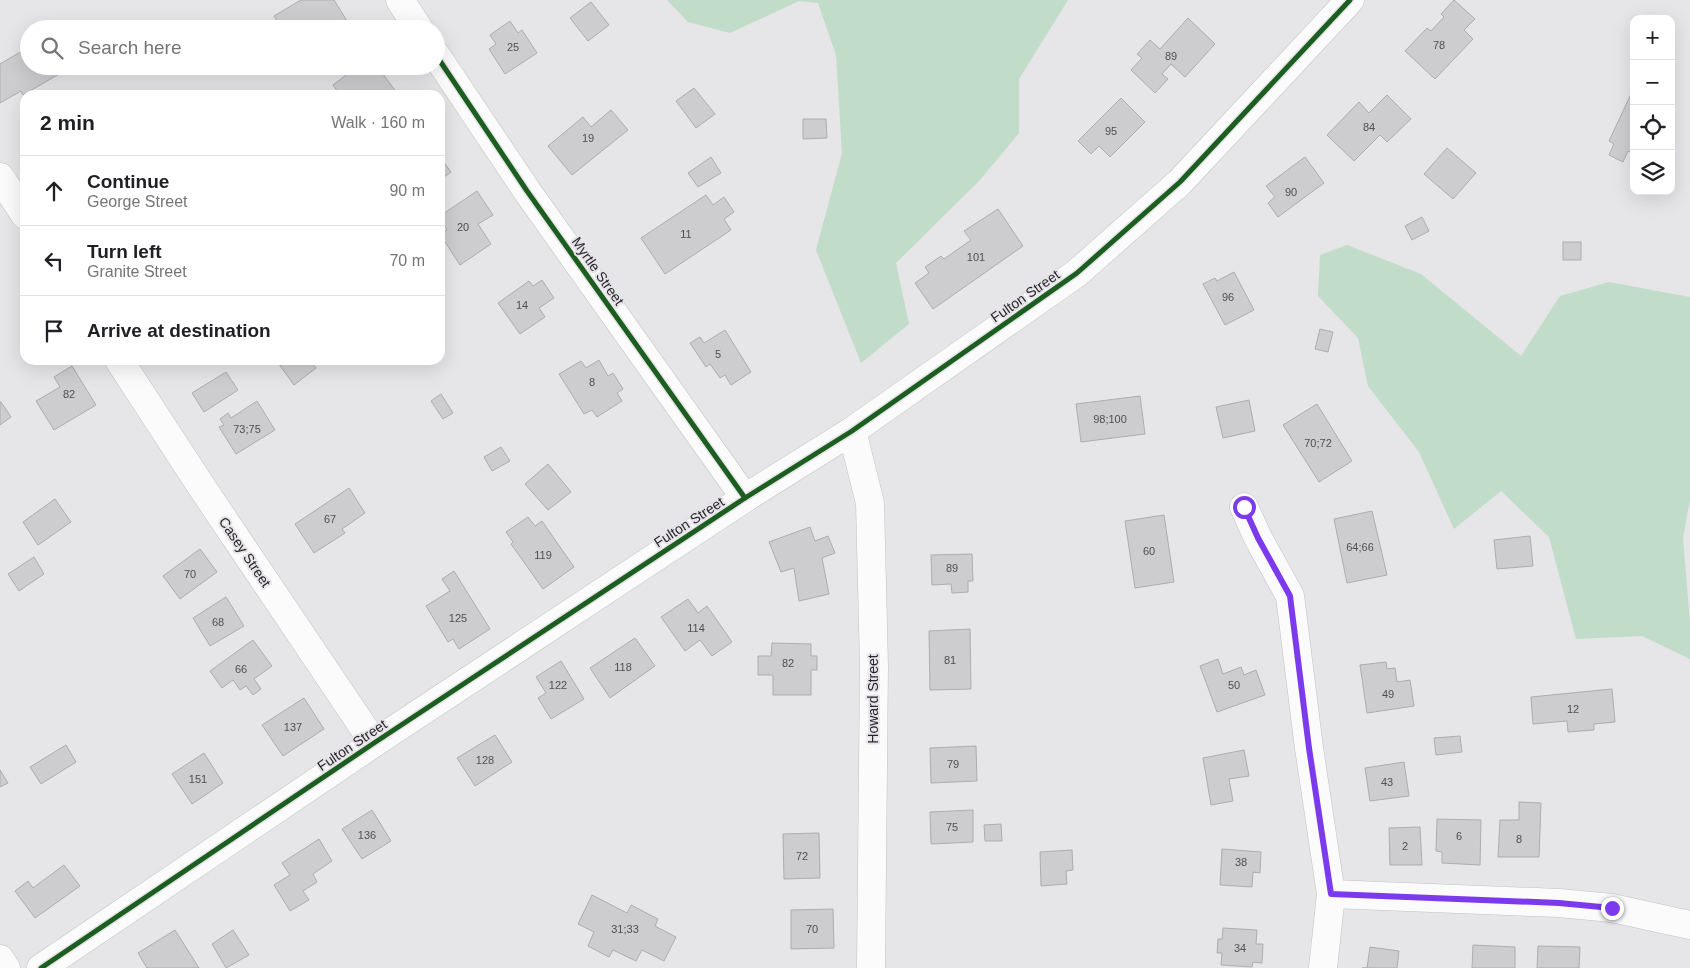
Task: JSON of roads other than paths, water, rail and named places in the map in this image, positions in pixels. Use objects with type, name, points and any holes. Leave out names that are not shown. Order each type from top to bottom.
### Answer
[{"type":"street","points":[[400,0],[413,20]]},
{"type":"street","name":"Fulton Street","points":[[41,968],[374,743],[745,498],[852,431],[1077,273],[1180,182],[1350,0]]},
{"type":"street","name":"Myrtle Street","points":[[445,68],[527,191],[745,498]]},
{"type":"street","points":[[0,177],[20,207]]},
{"type":"street","name":"Casey Street","points":[[122,365],[203,489],[374,743]]},
{"type":"street","name":"Howard Street","points":[[852,431],[870,503],[874,666],[871,968]]},
{"type":"street","points":[[1244,507],[1258,538],[1290,596],[1309,748],[1331,894],[1323,968]]},
{"type":"street","points":[[1331,894],[1559,903],[1612,908],[1690,925]]},
{"type":"street","points":[[0,959],[6,968]]}]
